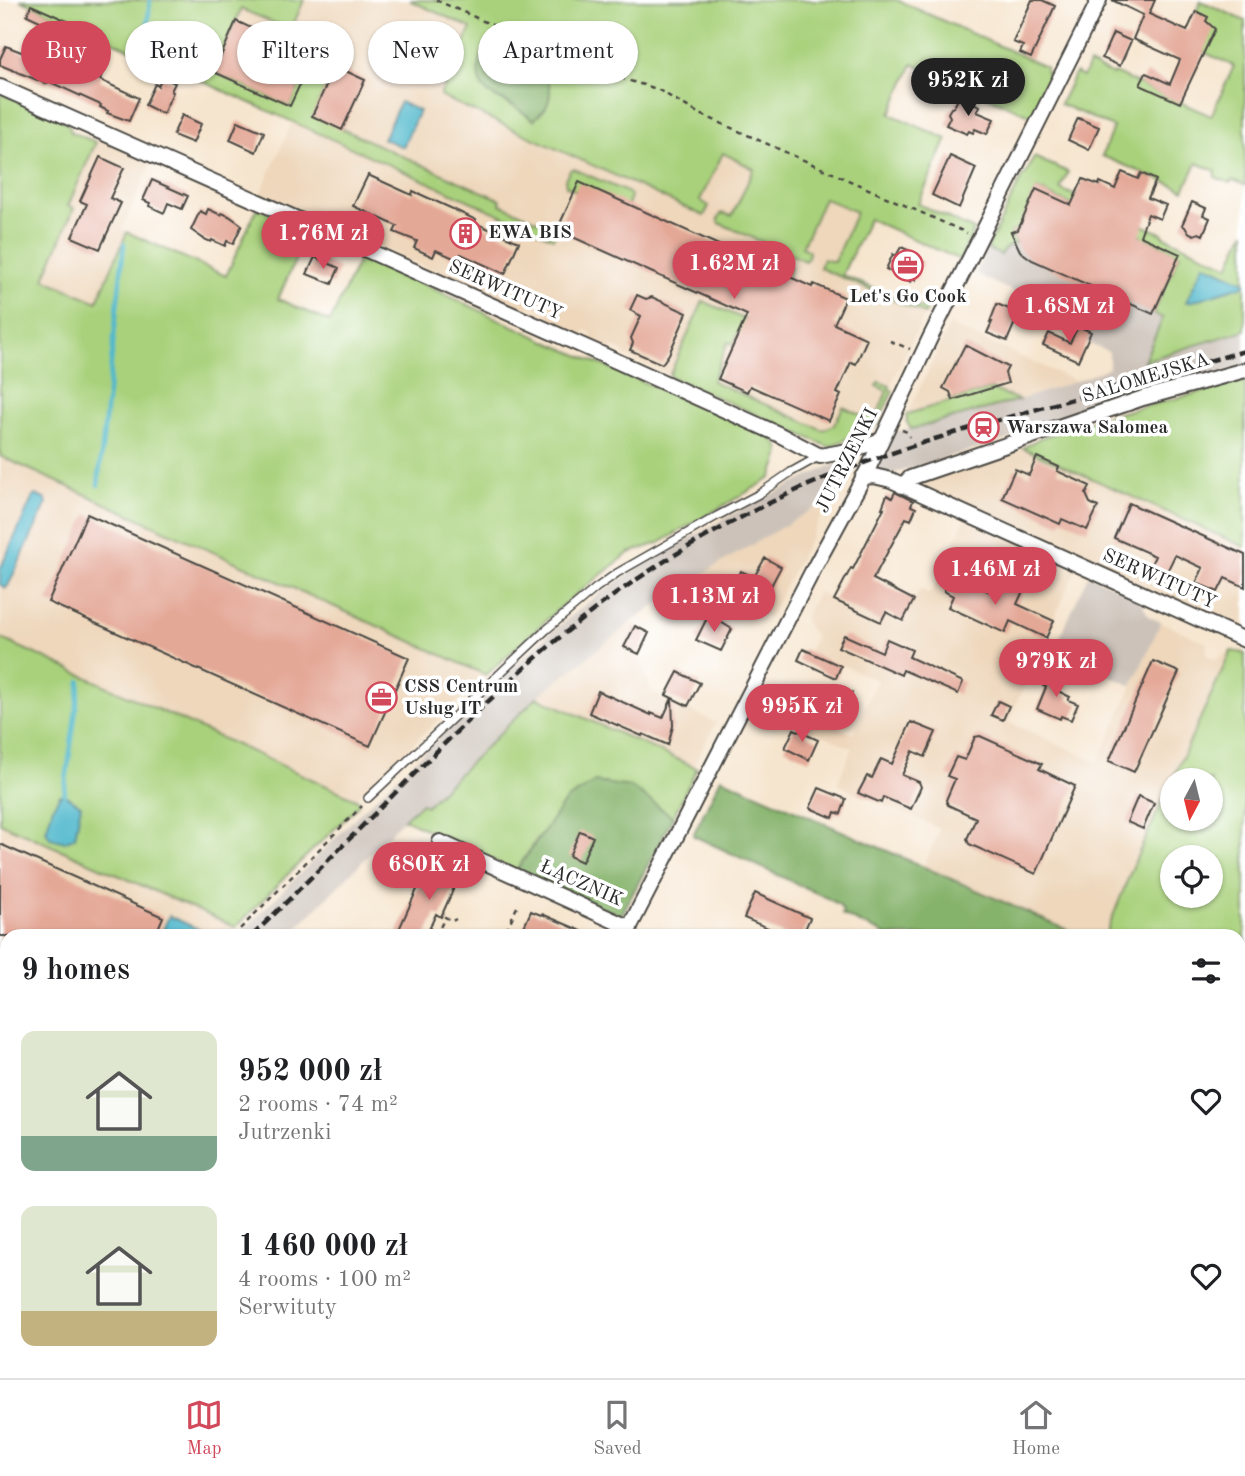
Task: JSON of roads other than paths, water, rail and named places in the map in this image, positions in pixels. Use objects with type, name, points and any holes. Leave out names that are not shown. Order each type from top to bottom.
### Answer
[{"type":"street","name":"JUTRZENKI","points":[[630,929],[863,477],[1099,0]]},
{"type":"street","name":"SERWITUTY","points":[[0,87],[592,350],[820,456]]},
{"type":"street","name":"SALOMEJSKA","points":[[902,486],[910,478],[1143,398],[1245,370]]},
{"type":"street","points":[[820,456],[853,450],[881,440]]},
{"type":"street","name":"SERWITUTY","points":[[863,477],[874,476],[902,486],[1245,640]]},
{"type":"street","name":"ŁĄCZNIK","points":[[440,842],[622,929]]},
{"type":"lane","points":[[368,798],[546,629],[596,588],[617,573],[759,495],[791,472],[820,456]]},
{"type":"water","points":[[400,102],[419,111],[403,147],[383,139]]},
{"type":"water","points":[[1204,264],[1245,282],[1245,285],[1186,302]]},
{"type":"water","points":[[36,495],[47,503],[6,588],[0,585],[0,569]]},
{"type":"water","points":[[60,795],[81,805],[75,837],[65,842],[50,838],[46,831],[53,807]]},
{"type":"water","points":[[169,916],[198,929],[163,929]]},
{"type":"waterway","points":[[148,21],[150,0]]},
{"type":"waterway","points":[[98,485],[124,244]]},
{"type":"waterway","points":[[64,795],[80,681]]},
{"type":"railway","points":[[259,929],[454,734],[534,659],[615,594],[698,541],[811,484],[921,443],[1245,351]]},
{"type":"place","name":"EWA BIS","points":[[465,233]]},
{"type":"place","name":"Let's Go Cook","points":[[908,266]]},
{"type":"place","name":"Warszawa Salomea","points":[[983,428]]},
{"type":"place","name":"CSS Centrum Usług IT","points":[[381,698]]}]
